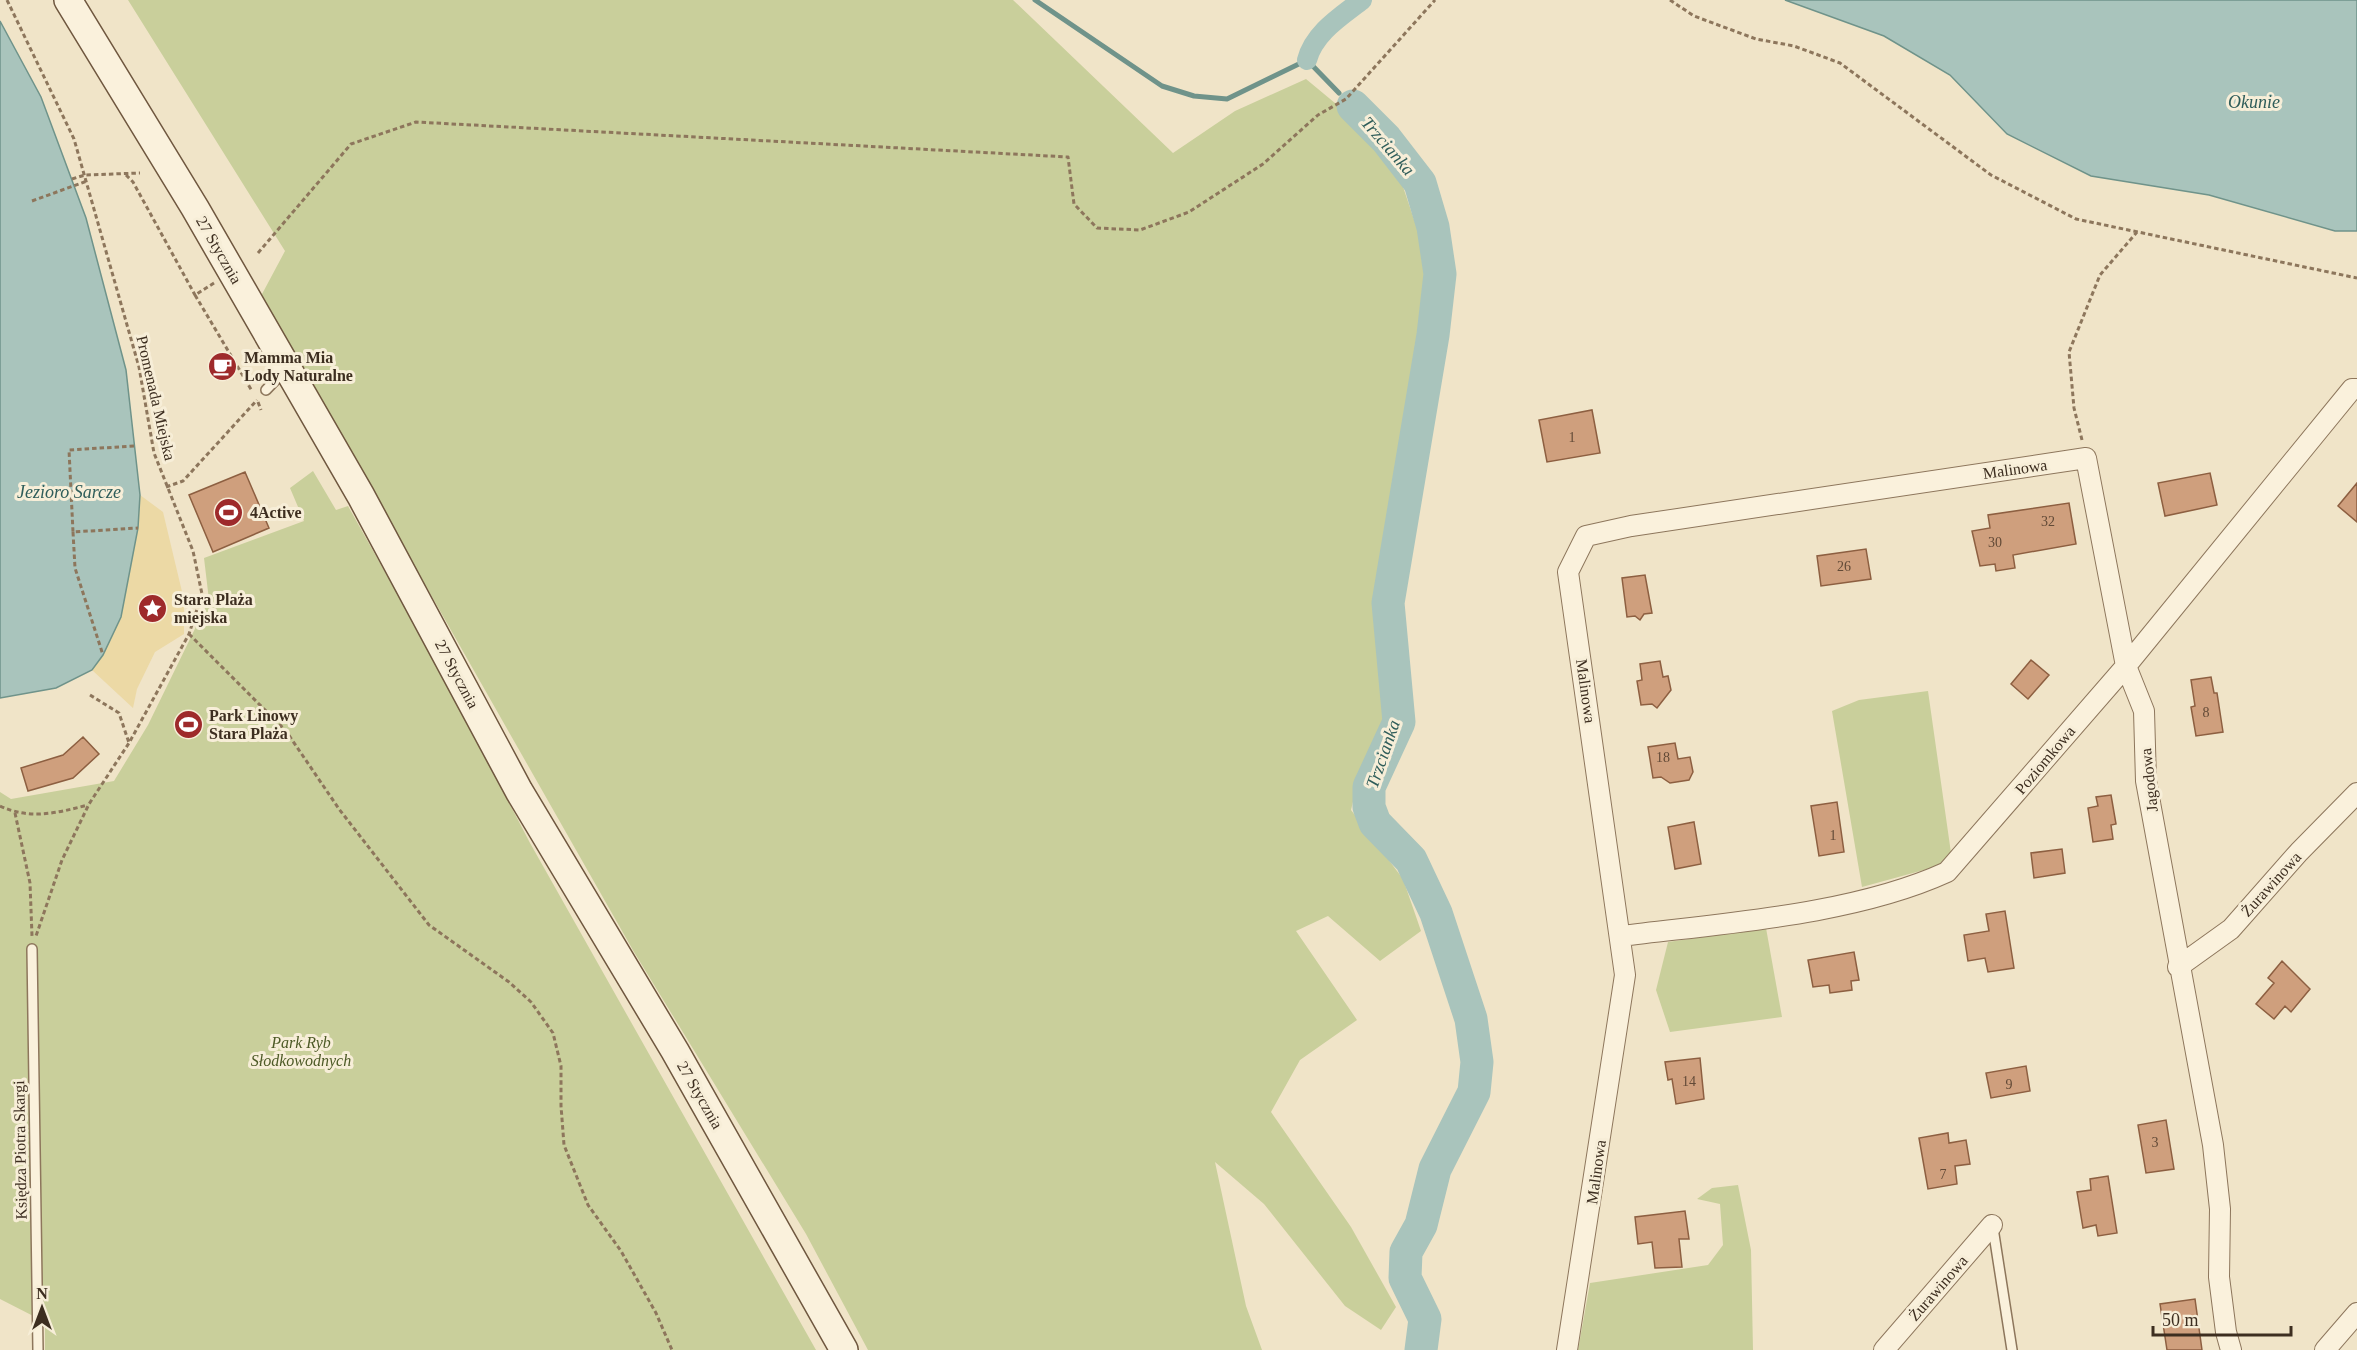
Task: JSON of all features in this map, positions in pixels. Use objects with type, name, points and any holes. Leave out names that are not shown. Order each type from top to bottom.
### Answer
[{"type":"main road","name":"27 Stycznia","points":[[68,0],[287,367],[361,496],[519,790],[675,1052],[844,1350]]},
{"type":"street","name":"Poziomkowa","points":[[1621,936],[1785,915],[1911,889],[1947,872],[2126,666],[2355,389]]},
{"type":"street","name":"Jagodowa","points":[[2086,458],[2126,666],[2144,711],[2146,781],[2165,874],[2178,967],[2213,1145],[2220,1209],[2219,1277],[2226,1332],[2231,1350]]},
{"type":"street","name":"Malinowa","points":[[1567,1350],[1625,975],[1568,572],[1586,536],[1631,526],[2086,458]]},
{"type":"street","name":"Żurawinowa","points":[[2178,967],[2231,929],[2299,852],[2357,793]]},
{"type":"street","name":"Żurawinowa","points":[[1884,1350],[1992,1225]]},
{"type":"street","points":[[2325,1350],[2357,1313]]},
{"type":"lane","points":[[266,390],[287,367]]},
{"type":"lane","name":"Księdza Piotra Skargi","points":[[32,949],[38,1350]]},
{"type":"lane","points":[[1992,1225],[2012,1350]]},
{"type":"path","name":"Promenada Miejska","points":[[7,0],[74,139],[139,367],[154,453],[193,551],[200,574],[202,594],[189,634],[129,743],[89,804],[62,860],[32,949]]},
{"type":"path","points":[[258,253],[351,144],[416,122],[1068,157],[1074,204],[1097,228],[1140,230],[1190,212],[1263,164],[1318,115],[1346,99],[1435,0]]},
{"type":"path","points":[[1670,0],[1694,16],[1756,39],[1794,46],[1840,63],[1992,176],[2076,219],[2357,278]]},
{"type":"path","points":[[72,179],[85,175],[140,173]]},
{"type":"path","points":[[126,175],[133,182],[195,295],[258,399],[261,410]]},
{"type":"path","points":[[32,201],[87,181]]},
{"type":"path","points":[[2086,458],[2074,408],[2069,352],[2100,275],[2137,232]]},
{"type":"path","points":[[195,295],[232,272]]},
{"type":"path","points":[[166,487],[183,481],[266,390]]},
{"type":"path","points":[[103,655],[75,568],[69,450],[134,446]]},
{"type":"path","points":[[73,532],[138,528]]},
{"type":"path","points":[[189,634],[286,731],[339,809],[429,925],[509,982],[531,1002],[553,1033],[561,1066],[564,1145],[588,1205],[621,1251],[656,1313],[672,1350]]},
{"type":"path","points":[[90,695],[118,713],[129,743]]},
{"type":"path","points":[[0,806],[15,813],[49,815],[89,804]]},
{"type":"path","points":[[15,813],[30,883],[32,949]]},
{"type":"green space","points":[[128,0],[1013,0],[1173,153],[1235,111],[1306,79],[1347,113],[1399,175],[1426,255],[1414,384],[1375,614],[1389,722],[1358,781],[1351,810],[1403,879],[1421,931],[1380,961],[1328,916],[1296,931],[1357,1020],[1300,1060],[1271,1112],[1351,1227],[1396,1307],[1381,1330],[1345,1306],[1264,1204],[1215,1162],[1246,1306],[1262,1350],[868,1350],[806,1234],[634,952],[261,296],[285,251]]},
{"type":"green space","name":"Park Ryb Słodkowodnych","points":[[313,471],[336,510],[348,506],[441,672],[530,843],[816,1350],[45,1350],[45,1322],[0,1299],[0,792],[11,799],[114,781],[148,725],[209,600],[204,558],[304,521],[290,488]]},
{"type":"green space","points":[[1928,691],[1951,853],[1942,865],[1862,887],[1832,711],[1859,700]]},
{"type":"green space","points":[[1766,928],[1782,1017],[1670,1032],[1656,990],[1668,942]]},
{"type":"green space","points":[[1738,1185],[1751,1250],[1753,1350],[1578,1350],[1590,1283],[1708,1265],[1723,1245],[1720,1204],[1697,1199],[1712,1188]]},
{"type":"sand","name":"Stara Plaża miejska","points":[[140,495],[163,512],[184,600],[184,634],[155,652],[137,689],[133,708],[92,670],[103,655],[138,526]]},
{"type":"water","name":"Okunie","points":[[1785,0],[2357,0],[2357,231],[2335,231],[2209,195],[2091,176],[2007,134],[1950,75],[1884,36]]},
{"type":"water","name":"Jezioro Sarcze","points":[[0,21],[41,97],[86,218],[126,370],[140,495],[138,528],[121,617],[103,655],[92,670],[56,688],[0,698]]},
{"type":"building","points":[[1592,410],[1600,453],[1547,462],[1539,420]]},
{"type":"building","name":"4Active","points":[[245,472],[269,528],[213,552],[189,495]]},
{"type":"building","points":[[2210,473],[2217,505],[2165,516],[2158,483]]},
{"type":"building","points":[[2357,483],[2357,522],[2338,506]]},
{"type":"building","points":[[2069,503],[2076,544],[2013,555],[2015,568],[1996,571],[1995,564],[1980,566],[1972,531],[1990,528],[1988,515]]},
{"type":"building","points":[[1866,549],[1871,579],[1821,586],[1817,556]]},
{"type":"building","points":[[1645,575],[1652,613],[1644,614],[1640,620],[1635,616],[1627,617],[1622,578]]},
{"type":"building","points":[[2031,660],[2049,675],[2028,699],[2011,684]]},
{"type":"building","points":[[1660,661],[1663,677],[1668,676],[1671,690],[1657,708],[1652,704],[1641,705],[1637,681],[1642,680],[1640,664]]},
{"type":"building","points":[[2211,677],[2214,693],[2217,693],[2223,732],[2196,736],[2191,707],[2195,706],[2191,680]]},
{"type":"building","points":[[83,737],[99,754],[73,778],[28,791],[21,768],[63,755]]},
{"type":"building","points":[[1675,743],[1678,759],[1690,757],[1693,772],[1689,780],[1670,783],[1661,777],[1653,778],[1648,747]]},
{"type":"building","points":[[2111,795],[2116,824],[2111,825],[2113,839],[2093,842],[2088,808],[2098,806],[2096,797]]},
{"type":"building","points":[[1837,802],[1844,852],[1819,856],[1811,806]]},
{"type":"building","points":[[1694,822],[1701,864],[1675,869],[1668,827]]},
{"type":"building","points":[[2062,849],[2065,873],[2034,878],[2031,853]]},
{"type":"building","points":[[2005,911],[2014,968],[1988,972],[1985,958],[1968,961],[1964,935],[1989,931],[1986,914]]},
{"type":"building","points":[[1854,952],[1859,980],[1851,981],[1852,990],[1830,993],[1829,985],[1813,987],[1808,960]]},
{"type":"building","points":[[2282,961],[2310,989],[2291,1012],[2285,1006],[2274,1019],[2256,1004],[2274,983],[2268,978]]},
{"type":"building","points":[[1700,1058],[1704,1099],[1676,1104],[1672,1079],[1668,1080],[1665,1062]]},
{"type":"building","points":[[2026,1066],[2030,1091],[1991,1098],[1986,1073]]},
{"type":"building","points":[[2166,1120],[2174,1169],[2146,1173],[2138,1125]]},
{"type":"building","points":[[1948,1133],[1949,1143],[1966,1140],[1970,1164],[1955,1166],[1957,1184],[1928,1189],[1919,1138]]},
{"type":"building","points":[[2108,1176],[2117,1233],[2098,1236],[2096,1225],[2083,1228],[2077,1192],[2091,1190],[2090,1179]]},
{"type":"building","points":[[1685,1211],[1689,1239],[1679,1239],[1682,1267],[1655,1268],[1652,1242],[1638,1244],[1635,1217]]},
{"type":"building","points":[[2195,1299],[2202,1350],[2167,1350],[2160,1304]]},
{"type":"waterway","name":"Trzcianka","points":[[1035,0],[1162,86],[1194,96],[1227,99],[1307,60],[1339,93]]},
{"type":"waterway","points":[[1307,60],[1310,50],[1322,34],[1362,0]]},
{"type":"waterway","name":"Trzcianka","points":[[1353,106],[1386,139],[1420,183],[1433,227],[1440,274],[1433,335],[1388,603],[1399,722],[1369,787],[1369,807],[1375,823],[1411,860],[1436,913],[1471,1019],[1477,1062],[1474,1092],[1435,1169],[1421,1225],[1406,1252],[1405,1278],[1425,1319],[1421,1350]]},
{"type":"place","name":"Mamma Mia Lody Naturalne","points":[[223,366]]},
{"type":"place","name":"4Active","points":[[229,512]]},
{"type":"place","name":"Stara Plaża miejska","points":[[153,608]]},
{"type":"place","name":"Park Linowy Stara Plaża","points":[[188,724]]}]
